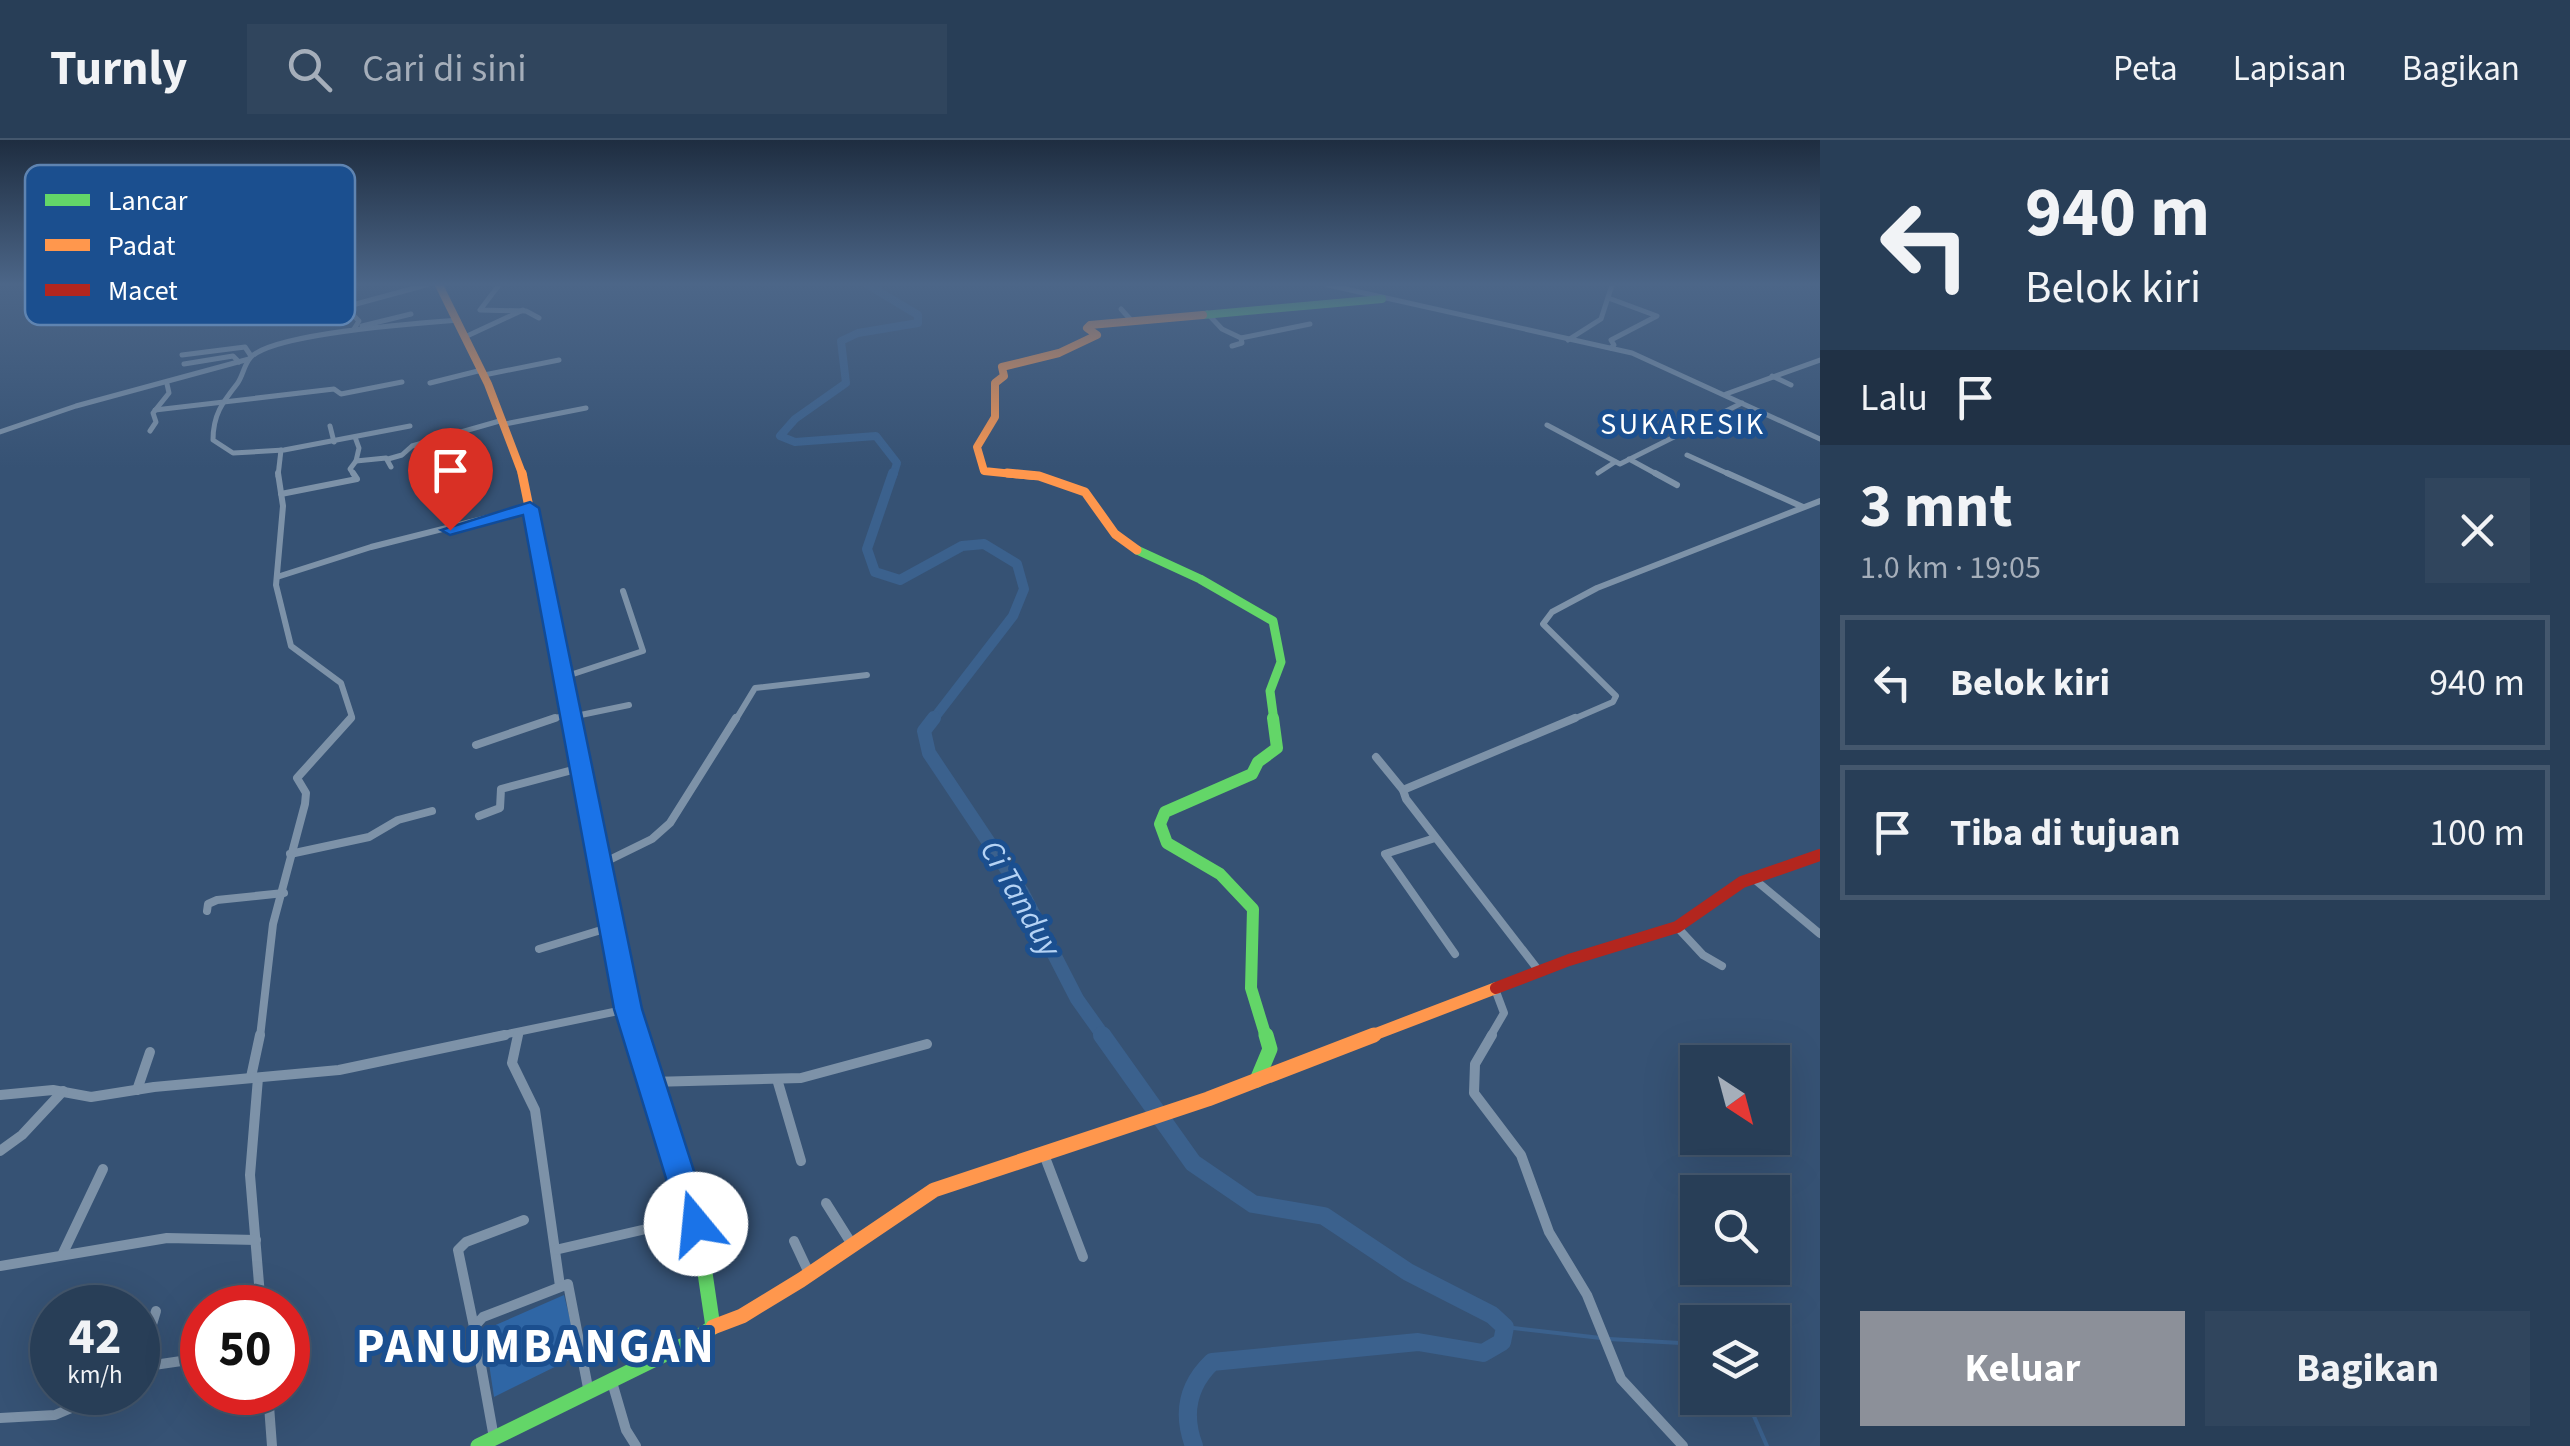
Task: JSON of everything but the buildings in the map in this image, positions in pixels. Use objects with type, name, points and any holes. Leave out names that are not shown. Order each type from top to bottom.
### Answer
[{"type":"street","points":[[0,432],[76,406],[167,384],[183,376],[224,369],[272,346]]},
{"type":"street","points":[[471,346],[504,422],[530,508],[628,1009],[694,1218],[711,1281],[714,1327]]},
{"type":"street","points":[[1074,346],[1002,366],[1004,376],[994,383],[1000,401],[988,435],[977,452],[984,471],[1039,476],[1085,492],[1115,534],[1138,551],[1200,579],[1274,621],[1281,662],[1270,691],[1277,748],[1258,762],[1252,774],[1168,810],[1160,824],[1160,837],[1168,846],[1218,872],[1253,909],[1251,988],[1270,1050],[1257,1080]]},
{"type":"street","points":[[1600,346],[1636,355],[1820,439]]},
{"type":"street","points":[[182,355],[246,347],[250,358],[241,379],[223,400],[213,422],[213,441],[233,453],[334,442],[410,426]]},
{"type":"street","points":[[184,364],[233,356],[240,362]]},
{"type":"street","points":[[430,383],[560,360]]},
{"type":"street","points":[[1724,394],[1820,360]]},
{"type":"street","points":[[1772,376],[1792,385]]},
{"type":"street","points":[[156,410],[334,389],[340,394],[402,382]]},
{"type":"street","points":[[150,431],[156,422],[156,410],[169,393],[167,384]]},
{"type":"street","points":[[1598,473],[1742,403]]},
{"type":"street","points":[[356,461],[402,455],[410,447],[504,422],[586,408]]},
{"type":"street","points":[[1547,425],[1615,462]]},
{"type":"street","points":[[330,426],[334,442]]},
{"type":"street","points":[[281,494],[357,479],[350,468],[359,448],[356,437]]},
{"type":"street","points":[[259,1285],[250,1175],[255,1077],[269,944],[306,793],[297,778],[349,724],[352,714],[340,683],[292,646],[277,578],[281,494],[277,464],[281,450]]},
{"type":"street","points":[[1687,455],[1803,507]]},
{"type":"street","points":[[388,458],[391,467]]},
{"type":"street","points":[[1628,459],[1677,484]]},
{"type":"street","points":[[1403,790],[1613,702],[1616,696],[1610,686],[1542,624],[1552,612],[1624,577],[1725,541],[1820,500]]},
{"type":"street","points":[[277,578],[357,548],[454,529],[530,508]]},
{"type":"street","points":[[564,677],[644,651],[623,592]]},
{"type":"street","points":[[600,865],[662,833],[688,798],[754,688],[866,675]]},
{"type":"street","points":[[476,745],[570,715],[629,705]]},
{"type":"street","points":[[1376,757],[1539,971]]},
{"type":"street","points":[[479,816],[500,808],[500,792],[504,788],[580,768]]},
{"type":"street","points":[[290,854],[369,838],[398,820],[432,812]]},
{"type":"street","points":[[1435,838],[1385,854],[1455,954]]},
{"type":"street","points":[[478,1446],[493,1442],[742,1316],[853,1246],[919,1197],[1043,1152],[1208,1100],[1539,971],[1677,927],[1752,877],[1820,856]]},
{"type":"street","points":[[1752,877],[1820,934]]},
{"type":"street","points":[[207,911],[208,904],[217,900],[284,893]]},
{"type":"street","points":[[539,949],[611,927]]},
{"type":"street","points":[[1677,927],[1703,955],[1722,966]]},
{"type":"street","points":[[1495,988],[1504,1013],[1476,1064],[1474,1093],[1521,1155],[1554,1243],[1595,1315],[1614,1365],[1636,1400],[1683,1446]]},
{"type":"street","points":[[0,1095],[63,1091],[90,1097],[339,1070],[628,1009]]},
{"type":"street","points":[[518,1033],[512,1063],[535,1110],[560,1286]]},
{"type":"street","points":[[651,1082],[778,1079],[837,1071],[927,1044]]},
{"type":"street","points":[[137,1090],[150,1052]]},
{"type":"street","points":[[778,1079],[801,1161]]},
{"type":"street","points":[[0,1151],[22,1135],[63,1091]]},
{"type":"street","points":[[1043,1152],[1083,1257]]},
{"type":"street","points":[[63,1253],[103,1169]]},
{"type":"street","points":[[826,1202],[853,1246]]},
{"type":"street","points":[[555,1250],[694,1218]]},
{"type":"street","points":[[493,1442],[459,1247],[524,1220]]},
{"type":"street","points":[[0,1266],[167,1238],[256,1240]]},
{"type":"street","points":[[794,1241],[810,1274]]},
{"type":"street","points":[[474,1328],[483,1317],[560,1286],[571,1287],[590,1393]]},
{"type":"street","points":[[612,1382],[626,1430],[636,1446]]},
{"type":"street","points":[[0,1418],[55,1415]]},
{"type":"street","points":[[270,1415],[272,1446]]},
{"type":"shaded area","points":[[564,1295],[579,1355],[494,1397],[484,1330]]},
{"type":"waterway","name":"Ci Tanduy","points":[[842,346],[846,383],[795,419],[780,436],[795,442],[876,436],[897,463],[893,476]]},
{"type":"waterway","name":"Ci Tanduy","points":[[893,473],[867,549],[875,572],[900,580],[962,546],[984,544],[1017,564],[1024,589],[1013,616],[932,721]]},
{"type":"waterway","name":"Ci Tanduy","points":[[934,718],[924,731],[929,753],[1022,892],[1077,999],[1104,1037]]},
{"type":"waterway","name":"Ci Tanduy","points":[[1102,1035],[1193,1163],[1253,1204],[1324,1216],[1408,1272],[1492,1315],[1505,1327],[1502,1342],[1483,1353],[1418,1342],[1212,1362],[1197,1381],[1189,1401],[1188,1423],[1194,1446]]},
{"type":"waterway","points":[[1505,1327],[1601,1338]]},
{"type":"waterway","points":[[1609,1339],[1680,1343]]},
{"type":"waterway","points":[[1753,1415],[1767,1446]]},
{"type":"traffic: fast","points":[[1137,550],[1200,579],[1273,621],[1281,662],[1270,691],[1277,748],[1258,762],[1252,774],[1165,812],[1160,824],[1167,843],[1220,874],[1253,909],[1251,988],[1270,1049],[1257,1080]]},
{"type":"traffic: fast","points":[[478,1446],[694,1340],[713,1327],[700,1239],[656,1097]]},
{"type":"traffic: slow","points":[[470,346],[499,410],[526,487],[616,946],[656,1097]]},
{"type":"traffic: slow","points":[[1074,346],[1002,367],[1004,376],[995,383],[995,417],[977,447],[984,471],[1039,476],[1085,492],[1115,534],[1137,550]]},
{"type":"traffic: slow","points":[[713,1327],[742,1316],[801,1280],[934,1190],[1208,1099],[1496,988]]},
{"type":"traffic: jam","points":[[1496,988],[1569,960],[1677,927],[1742,882],[1820,855]]},
{"type":"district","name":"SUKARESIK","points":[[1683,424]]},
{"type":"district","name":"PANUMBANGAN","points":[[536,1345]]},
{"type":"route","points":[[450,530],[530,508],[628,1009],[696,1224]]}]
